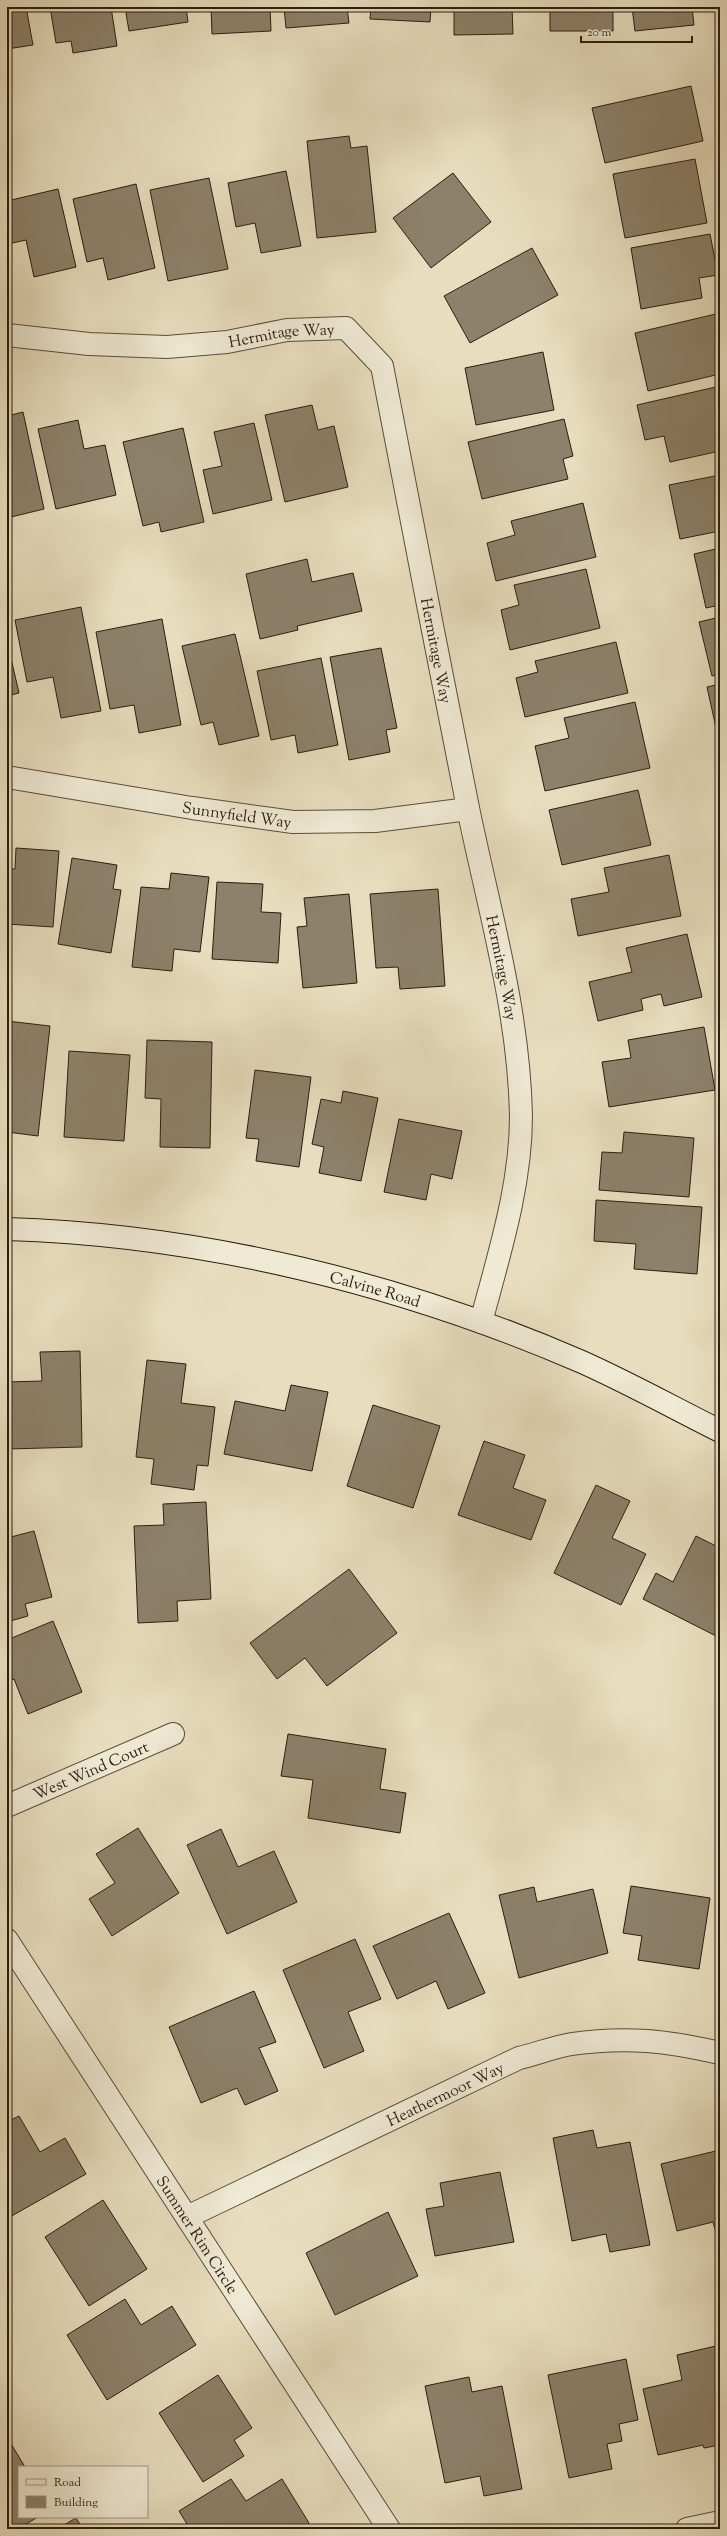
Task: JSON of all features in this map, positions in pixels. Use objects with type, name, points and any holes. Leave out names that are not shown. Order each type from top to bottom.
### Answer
[{"type":"street","name":"Hermitage Way","points":[[7,335],[89,344],[167,347],[227,342],[287,330],[346,328],[382,366],[468,809],[508,993],[518,1052],[521,1118],[510,1211],[480,1322]]},
{"type":"street","name":"Sunnyfield Way","points":[[7,778],[192,808],[293,822],[375,821],[468,809]]},
{"type":"street","name":"Calvine Road","points":[[7,1229],[149,1241],[259,1259],[375,1288],[480,1322],[583,1362],[720,1431]]},
{"type":"street","name":"West Wind Court","points":[[7,1806],[173,1734]]},
{"type":"street","name":"Summer Rim Circle","points":[[7,1940],[389,2529]]},
{"type":"street","name":"Heathermoor Way","points":[[187,2218],[519,2058],[571,2044],[625,2039],[669,2042],[720,2053]]},
{"type":"street","points":[[688,2529],[720,2522]]},
{"type":"building","points":[[7,7],[26,7],[33,45],[7,49]]},
{"type":"building","points":[[50,7],[111,7],[117,46],[73,53],[71,41],[56,43]]},
{"type":"building","points":[[125,7],[186,7],[188,22],[129,31]]},
{"type":"building","points":[[211,7],[270,7],[271,31],[212,34]]},
{"type":"building","points":[[284,7],[347,7],[349,23],[286,28]]},
{"type":"building","points":[[371,7],[431,7],[430,22],[370,19]]},
{"type":"building","points":[[454,7],[512,7],[513,34],[454,35]]},
{"type":"building","points":[[550,7],[613,7],[613,31],[550,31]]},
{"type":"building","points":[[632,7],[692,7],[694,25],[635,31]]},
{"type":"building","points":[[691,86],[703,141],[605,163],[592,108]]},
{"type":"building","points":[[349,136],[351,148],[367,146],[376,232],[317,238],[307,141]]},
{"type":"building","points":[[695,159],[707,223],[625,238],[613,174]]},
{"type":"building","points":[[286,171],[301,246],[261,253],[255,223],[236,227],[228,183]]},
{"type":"building","points":[[453,173],[491,222],[431,268],[393,218]]},
{"type":"building","points":[[209,178],[228,269],[168,281],[150,190]]},
{"type":"building","points":[[136,184],[155,268],[108,280],[103,258],[87,262],[73,199]]},
{"type":"building","points":[[58,189],[76,267],[34,277],[26,240],[8,244],[7,201]]},
{"type":"building","points":[[710,234],[718,275],[699,278],[702,298],[641,309],[631,248]]},
{"type":"building","points":[[532,248],[558,295],[470,343],[444,296]]},
{"type":"building","points":[[720,313],[720,374],[648,391],[635,333]]},
{"type":"building","points":[[543,352],[554,410],[476,425],[465,368]]},
{"type":"building","points":[[720,386],[720,451],[670,462],[664,436],[645,440],[637,405]]},
{"type":"building","points":[[312,405],[318,430],[334,426],[348,487],[285,502],[265,415]]},
{"type":"building","points":[[23,412],[44,509],[7,518],[7,416]]},
{"type":"building","points":[[564,419],[573,456],[563,459],[568,479],[482,499],[468,442]]},
{"type":"building","points":[[78,420],[84,449],[105,445],[116,495],[56,509],[38,429]]},
{"type":"building","points":[[254,423],[272,500],[213,514],[203,470],[222,466],[214,432]]},
{"type":"building","points":[[183,428],[204,522],[161,532],[159,522],[143,526],[123,442]]},
{"type":"building","points":[[720,475],[720,531],[680,539],[669,485]]},
{"type":"building","points":[[583,503],[596,557],[496,581],[487,543],[515,535],[511,521]]},
{"type":"building","points":[[720,548],[720,605],[706,608],[694,554]]},
{"type":"building","points":[[307,559],[312,582],[353,573],[362,611],[297,626],[298,630],[260,639],[246,574]]},
{"type":"building","points":[[586,569],[600,628],[510,650],[501,610],[519,605],[514,585]]},
{"type":"building","points":[[81,607],[101,711],[61,718],[53,677],[27,682],[15,620]]},
{"type":"building","points":[[720,617],[720,674],[712,676],[699,622]]},
{"type":"building","points":[[162,619],[181,725],[139,733],[134,705],[110,709],[96,632]]},
{"type":"building","points":[[235,634],[259,736],[219,745],[213,722],[201,725],[182,646]]},
{"type":"building","points":[[7,641],[19,693],[7,696]]},
{"type":"building","points":[[616,642],[628,693],[525,717],[516,678],[538,672],[535,661]]},
{"type":"building","points":[[381,648],[397,728],[386,730],[390,752],[349,760],[330,657]]},
{"type":"building","points":[[321,658],[338,745],[298,753],[295,735],[271,740],[257,671]]},
{"type":"building","points":[[720,684],[720,746],[707,687]]},
{"type":"building","points":[[635,702],[650,768],[545,791],[535,746],[569,738],[564,718]]},
{"type":"building","points":[[638,790],[651,845],[562,865],[549,810]]},
{"type":"building","points":[[16,848],[59,851],[53,927],[7,924],[7,869],[15,869]]},
{"type":"building","points":[[669,855],[681,916],[578,936],[571,899],[609,892],[604,868]]},
{"type":"building","points":[[72,858],[117,865],[113,889],[121,890],[111,953],[58,944]]},
{"type":"building","points":[[171,873],[209,877],[200,952],[174,949],[172,971],[132,967],[141,887],[169,889]]},
{"type":"building","points":[[217,882],[263,884],[261,912],[281,913],[278,963],[212,959]]},
{"type":"building","points":[[438,889],[445,986],[400,989],[398,967],[376,968],[370,894]]},
{"type":"building","points":[[349,894],[357,983],[303,988],[297,927],[307,926],[304,898]]},
{"type":"building","points":[[687,934],[702,997],[664,1006],[661,994],[641,999],[643,1010],[598,1021],[589,982],[632,972],[626,948]]},
{"type":"building","points":[[7,1021],[50,1026],[38,1136],[7,1132]]},
{"type":"building","points":[[704,1027],[715,1090],[609,1107],[602,1062],[631,1058],[628,1040]]},
{"type":"building","points":[[147,1040],[212,1042],[210,1148],[160,1147],[161,1099],[145,1098]]},
{"type":"building","points":[[69,1051],[130,1055],[124,1141],[64,1137]]},
{"type":"building","points":[[255,1070],[311,1077],[299,1167],[256,1161],[259,1139],[246,1138]]},
{"type":"building","points":[[343,1091],[378,1098],[361,1181],[319,1173],[324,1147],[312,1144],[321,1099],[341,1103]]},
{"type":"building","points":[[399,1119],[462,1131],[452,1179],[431,1174],[426,1200],[384,1192]]},
{"type":"building","points":[[624,1132],[694,1138],[689,1197],[599,1190],[602,1152],[622,1153]]},
{"type":"building","points":[[596,1200],[702,1207],[697,1274],[634,1269],[636,1244],[594,1241]]},
{"type":"building","points":[[80,1351],[82,1447],[7,1449],[7,1382],[42,1381],[40,1352]]},
{"type":"building","points":[[147,1360],[186,1364],[181,1403],[215,1407],[208,1466],[197,1465],[194,1490],[151,1484],[154,1459],[136,1457]]},
{"type":"building","points":[[291,1385],[328,1392],[312,1471],[224,1454],[235,1401],[285,1411]]},
{"type":"building","points":[[373,1405],[440,1426],[413,1508],[347,1486]]},
{"type":"building","points":[[484,1441],[525,1455],[513,1488],[546,1500],[531,1540],[458,1515]]},
{"type":"building","points":[[596,1485],[630,1501],[612,1538],[646,1554],[621,1605],[554,1573]]},
{"type":"building","points":[[206,1502],[211,1599],[177,1601],[178,1621],[138,1623],[134,1526],[164,1525],[163,1504]]},
{"type":"building","points":[[34,1531],[52,1597],[25,1604],[28,1616],[7,1622],[7,1538]]},
{"type":"building","points":[[696,1536],[720,1548],[720,1638],[643,1599],[656,1573],[673,1582]]},
{"type":"building","points":[[349,1569],[397,1633],[327,1686],[305,1658],[277,1679],[250,1643]]},
{"type":"building","points":[[53,1621],[82,1692],[28,1714],[14,1679],[7,1682],[7,1640]]},
{"type":"building","points":[[288,1734],[386,1749],[380,1789],[406,1793],[400,1833],[308,1818],[313,1780],[281,1776]]},
{"type":"building","points":[[138,1828],[179,1893],[112,1936],[89,1899],[115,1883],[96,1854]]},
{"type":"building","points":[[221,1829],[238,1867],[274,1851],[297,1902],[227,1934],[187,1845]]},
{"type":"building","points":[[631,1886],[710,1898],[699,1969],[638,1960],[642,1936],[623,1933]]},
{"type":"building","points":[[534,1887],[537,1902],[593,1889],[608,1953],[519,1978],[499,1895]]},
{"type":"building","points":[[449,1913],[485,1993],[448,2009],[436,1981],[397,1999],[373,1946]]},
{"type":"building","points":[[355,1939],[381,1999],[348,2012],[364,2051],[324,2068],[283,1970]]},
{"type":"building","points":[[254,1991],[276,2042],[259,2048],[278,2091],[245,2105],[237,2088],[201,2103],[169,2027]]},
{"type":"building","points":[[19,2116],[40,2152],[65,2138],[86,2174],[8,2218],[7,2122]]},
{"type":"building","points":[[593,2130],[597,2148],[630,2142],[650,2245],[610,2252],[606,2234],[572,2241],[553,2138]]},
{"type":"building","points":[[720,2150],[720,2247],[713,2222],[677,2231],[661,2164]]},
{"type":"building","points":[[500,2172],[514,2242],[435,2256],[426,2209],[444,2206],[440,2183]]},
{"type":"building","points":[[103,2200],[147,2269],[89,2306],[45,2237]]},
{"type":"building","points":[[388,2212],[418,2276],[335,2315],[306,2253]]},
{"type":"building","points":[[125,2299],[141,2325],[172,2306],[196,2345],[107,2400],[67,2335]]},
{"type":"building","points":[[720,2345],[720,2445],[704,2448],[703,2445],[658,2455],[643,2389],[682,2380],[677,2355]]},
{"type":"building","points":[[626,2359],[638,2420],[619,2424],[622,2441],[607,2444],[612,2469],[569,2478],[548,2375]]},
{"type":"building","points":[[218,2375],[252,2428],[234,2440],[244,2456],[203,2482],[159,2413]]},
{"type":"building","points":[[469,2377],[472,2392],[502,2386],[522,2489],[484,2496],[480,2476],[445,2483],[425,2386]]},
{"type":"building","points":[[7,2437],[24,2466],[18,2466],[18,2518],[36,2518],[18,2529],[7,2529]]},
{"type":"building","points":[[231,2479],[246,2501],[282,2479],[309,2523],[300,2529],[190,2529],[179,2511]]},
{"type":"building","points":[[76,2518],[83,2529],[57,2529]]}]
